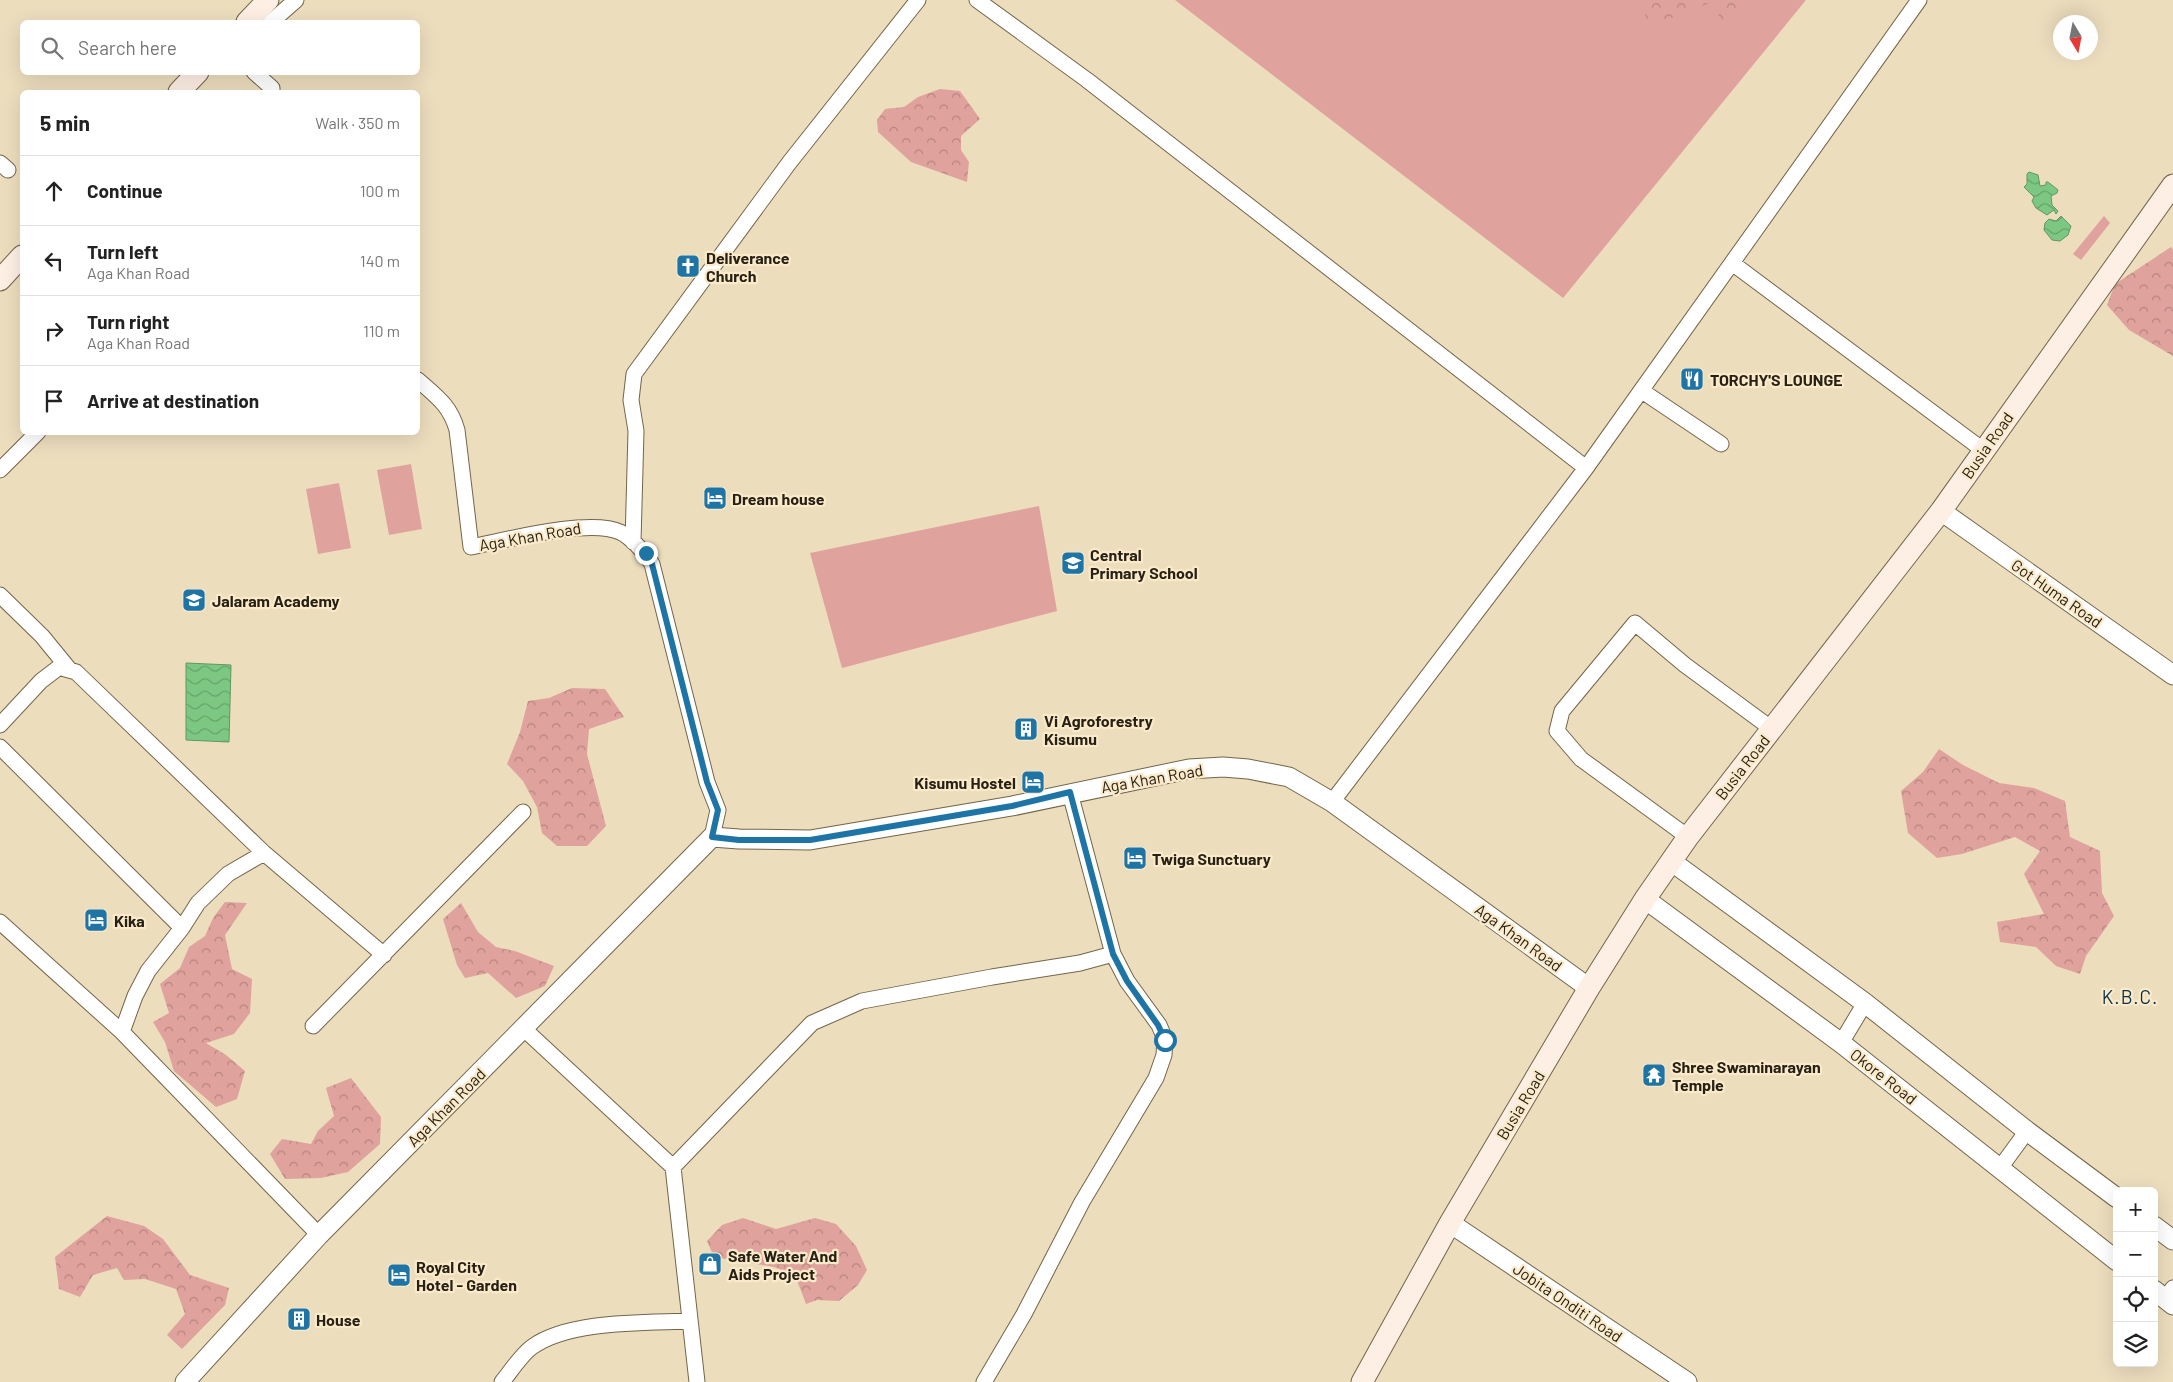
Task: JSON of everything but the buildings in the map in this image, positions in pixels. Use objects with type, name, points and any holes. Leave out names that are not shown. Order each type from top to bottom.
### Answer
[{"type":"main road","points":[[248,20],[268,0]]},
{"type":"main road","points":[[181,90],[195,75]]},
{"type":"main road","name":"Busia Road","points":[[1362,1382],[1450,1223],[1589,988],[1645,899],[1688,837],[1941,511],[2173,185]]},
{"type":"main road","points":[[0,280],[20,258]]},
{"type":"street","points":[[273,20],[296,0]]},
{"type":"street","points":[[633,542],[636,431],[631,400],[634,374],[789,163],[918,0]]},
{"type":"street","points":[[978,0],[1087,80],[1586,468]]},
{"type":"street","points":[[1332,802],[1586,468],[1919,0]]},
{"type":"street","points":[[257,75],[272,90]]},
{"type":"street","points":[[1732,263],[1983,450]]},
{"type":"street","name":"Aga Khan Road","points":[[185,1382],[319,1235],[712,837],[718,810],[707,782],[652,564],[646,553],[621,532],[587,526],[471,546],[459,461],[457,430],[453,415],[445,404],[420,382]]},
{"type":"street","points":[[1642,391],[1721,444]]},
{"type":"street","points":[[0,470],[35,435]]},
{"type":"street","name":"Got Huma Road","points":[[1941,511],[2173,675]]},
{"type":"street","points":[[0,596],[42,636],[69,669],[84,679],[264,853],[384,955]]},
{"type":"street","points":[[1688,837],[1581,759],[1557,731],[1562,711],[1635,623],[1686,665],[1772,729]]},
{"type":"street","points":[[0,725],[50,674],[58,668],[69,669]]},
{"type":"street","points":[[0,747],[182,928]]},
{"type":"street","name":"Aga Khan Road","points":[[712,837],[739,840],[810,840],[1012,806],[1070,792],[1123,784],[1189,769],[1223,767],[1248,769],[1289,777],[1332,802],[1589,988]]},
{"type":"street","points":[[984,1382],[1024,1314],[1082,1202],[1156,1078],[1164,1055],[1165,1040],[1158,1025],[1127,981],[1113,954],[1070,792]]},
{"type":"street","points":[[312,1026],[523,812]]},
{"type":"street","points":[[122,1032],[132,1003],[148,971],[182,928],[198,903],[228,874],[264,853]]},
{"type":"street","points":[[1671,861],[1865,1003],[2027,1131],[2113,1195]]},
{"type":"street","name":"Okore Road","points":[[1645,899],[1841,1043],[2113,1258]]},
{"type":"street","points":[[0,922],[122,1032],[319,1235]]},
{"type":"street","points":[[673,1166],[812,1023],[836,1011],[862,1001],[992,977],[1080,964],[1113,954]]},
{"type":"street","points":[[1841,1043],[1865,1003]]},
{"type":"street","points":[[523,1028],[673,1166],[697,1382]]},
{"type":"street","points":[[2000,1168],[2027,1131]]},
{"type":"street","name":"Jobita Onditi Road","points":[[1450,1223],[1687,1382]]},
{"type":"street","points":[[2158,1229],[2173,1240]]},
{"type":"street","points":[[502,1382],[531,1347],[559,1332],[598,1326],[690,1321]]},
{"type":"green space","points":[[1175,0],[1806,0],[1563,298]]},
{"type":"green space","points":[[1639,0],[1739,0],[1738,16],[1722,22],[1712,2],[1651,26],[1640,6]]},
{"type":"green space","points":[[940,89],[960,91],[980,119],[961,136],[961,150],[969,162],[967,182],[911,162],[878,132],[877,120],[885,109],[904,107],[918,97]]},
{"type":"green space","points":[[2104,216],[2110,223],[2081,260],[2073,254]]},
{"type":"green space","points":[[2171,247],[2173,250],[2173,356],[2129,330],[2107,305],[2115,284]]},
{"type":"green space","points":[[411,464],[422,529],[389,535],[377,470]]},
{"type":"green space","points":[[339,483],[351,548],[318,554],[306,489]]},
{"type":"green space","points":[[1039,506],[1057,611],[842,668],[810,553]]},
{"type":"green space","points":[[572,688],[605,689],[624,717],[589,729],[587,754],[606,826],[587,846],[557,846],[542,833],[537,807],[523,781],[507,764],[520,732],[528,701],[549,698]]},
{"type":"green space","points":[[1939,749],[1963,765],[1999,783],[2034,788],[2065,801],[2070,837],[2100,851],[2102,893],[2114,916],[2086,956],[2080,974],[2056,966],[2036,947],[2000,942],[1997,922],[2044,914],[2024,874],[2040,851],[2015,837],[1962,854],[1937,858],[1908,833],[1901,791],[1923,772]]},
{"type":"green space","points":[[225,902],[247,903],[225,935],[232,969],[252,979],[250,1013],[234,1034],[206,1043],[226,1055],[245,1071],[237,1099],[216,1107],[174,1071],[165,1042],[153,1022],[169,1013],[160,984],[180,968],[189,947],[205,936],[213,918]]},
{"type":"green space","points":[[461,903],[478,932],[496,947],[515,951],[554,966],[545,986],[516,998],[488,973],[465,978],[457,965],[443,919]]},
{"type":"green space","points":[[351,1078],[381,1117],[380,1144],[348,1172],[321,1178],[285,1179],[270,1154],[282,1139],[311,1144],[318,1131],[334,1116],[326,1088]]},
{"type":"green space","points":[[107,1216],[144,1226],[163,1239],[190,1275],[229,1288],[225,1305],[182,1349],[167,1335],[185,1314],[176,1289],[145,1279],[124,1280],[117,1268],[93,1275],[80,1297],[59,1289],[55,1257]]},
{"type":"green space","points":[[743,1218],[776,1229],[815,1218],[836,1224],[856,1246],[867,1270],[858,1285],[839,1301],[817,1300],[806,1304],[795,1275],[774,1267],[714,1257],[707,1241],[722,1225]]},
{"type":"water","points":[[2029,172],[2038,175],[2040,186],[2046,185],[2046,182],[2048,182],[2058,190],[2057,193],[2051,196],[2052,205],[2058,211],[2056,214],[2054,210],[2047,215],[2036,208],[2032,201],[2034,197],[2024,187],[2027,184],[2027,174]]},
{"type":"water","points":[[2061,216],[2071,226],[2068,235],[2060,241],[2052,240],[2044,230],[2045,223],[2049,219],[2056,221]]},
{"type":"water","points":[[186,663],[231,665],[229,742],[186,740]]},
{"type":"place","name":"Deliverance Church","points":[[688,266]]},
{"type":"place","name":"TORCHY'S LOUNGE","points":[[1692,379]]},
{"type":"place","name":"Dream house","points":[[715,498]]},
{"type":"place","name":"Central Primary School","points":[[1073,563]]},
{"type":"place","name":"Jalaram Academy","points":[[194,600]]},
{"type":"place","name":"Vi Agroforestry Kisumu","points":[[1026,729]]},
{"type":"place","name":"Kisumu Hostel","points":[[1033,782]]},
{"type":"place","name":"Twiga Sunctuary","points":[[1135,858]]},
{"type":"place","name":"Kika","points":[[96,920]]},
{"type":"place","name":"Shree Swaminarayan Temple","points":[[1654,1075]]},
{"type":"place","name":"Safe Water And Aids Project","points":[[710,1264]]},
{"type":"place","name":"Royal City Hotel - Garden","points":[[399,1275]]},
{"type":"place","name":"House","points":[[299,1319]]},
{"type":"district","name":"K.B.C.","points":[[2130,996]]},
{"type":"route","points":[[646,553],[652,564],[707,782],[718,810],[712,837],[739,840],[810,840],[894,824],[1012,806],[1070,792],[1113,954],[1127,981],[1158,1025],[1165,1040]]}]
